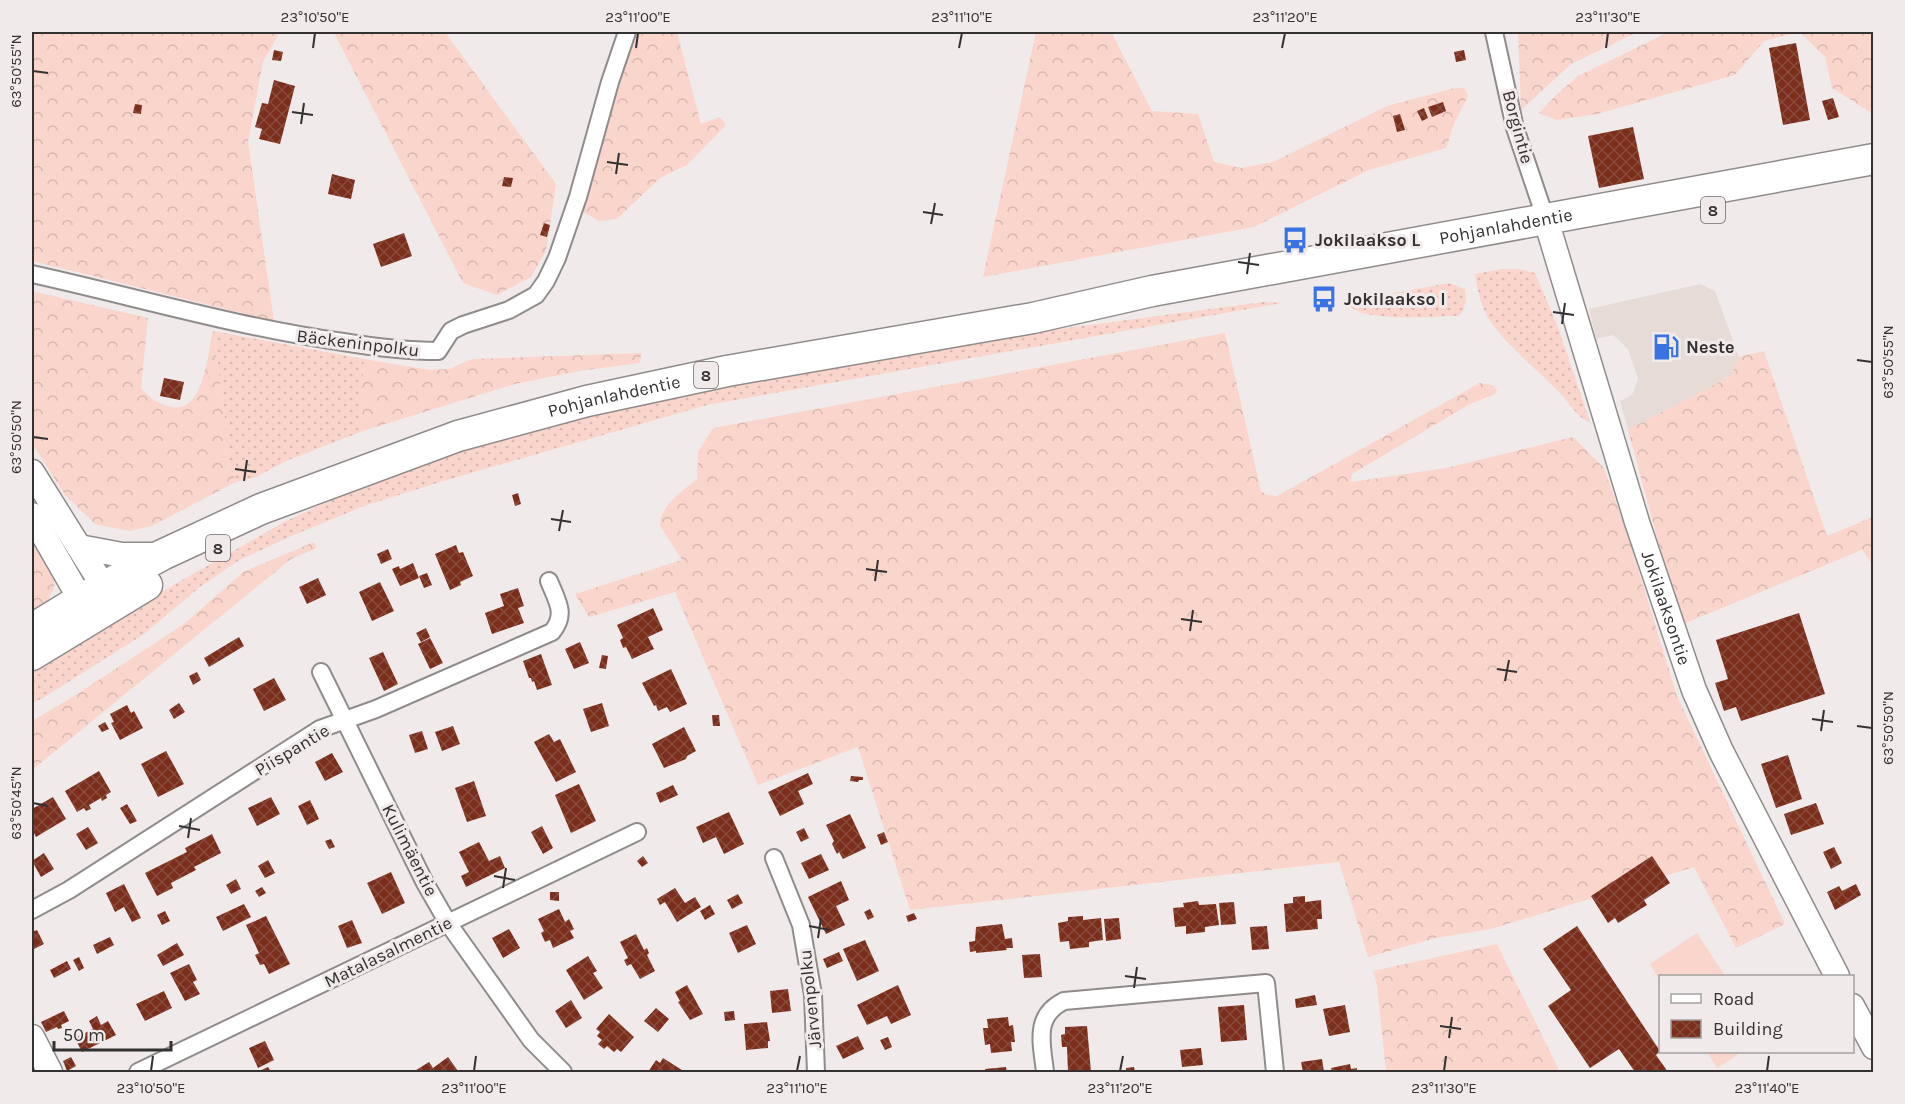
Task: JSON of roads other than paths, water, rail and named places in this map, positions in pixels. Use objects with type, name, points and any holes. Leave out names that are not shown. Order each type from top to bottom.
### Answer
[{"type":"highway","name":"Pohjanlahdentie","points":[[1549,230],[1874,159]]},
{"type":"highway","name":"Pohjanlahdentie","points":[[98,602],[162,555],[261,509],[458,436],[587,401],[727,371],[1033,318],[1152,291],[1874,179]]},
{"type":"highway","name":"Pohjanlahdentie","points":[[98,602],[169,573],[345,478]]},
{"type":"highway","name":"8","points":[[32,629],[98,602]]},
{"type":"highway","name":"8","points":[[32,656],[98,602]]},
{"type":"street","name":"Bäckeninpolku","points":[[32,274],[286,333],[379,347],[438,351],[451,331],[509,310],[536,295],[546,280],[557,258],[578,197],[610,82],[627,32]]},
{"type":"street","name":"Borgintie","points":[[1494,32],[1515,129],[1549,230]]},
{"type":"street","name":"Jokilaaksontie","points":[[1549,230],[1637,522],[1694,690],[1721,752],[1836,975]]},
{"type":"street","points":[[32,472],[79,547],[98,602]]},
{"type":"street","points":[[32,515],[98,602]]},
{"type":"street","points":[[79,547],[122,555],[162,555]]},
{"type":"street","name":"Piispantie","points":[[32,910],[69,890],[320,729],[376,709],[552,632],[560,623],[561,611],[549,581]]},
{"type":"street","name":"Kulimäentie","points":[[321,672],[425,883],[448,923],[531,1040],[563,1072]]},
{"type":"street","name":"Matalasalmentie","points":[[138,1072],[638,832]]},
{"type":"street","name":"Järvenpolku","points":[[774,858],[801,925],[813,995],[816,1072]]},
{"type":"street","points":[[1045,1072],[1041,1034],[1045,1018],[1052,1007],[1064,1001],[1266,983],[1275,1072]]},
{"type":"street","points":[[1854,1010],[1874,1047]]},
{"type":"street","points":[[32,1038],[50,1072]]},
{"type":"place","name":"Jokilaakso L","points":[[1295,240]]},
{"type":"place","name":"Jokilaakso I","points":[[1324,299]]},
{"type":"place","name":"Neste","points":[[1666,347]]}]
